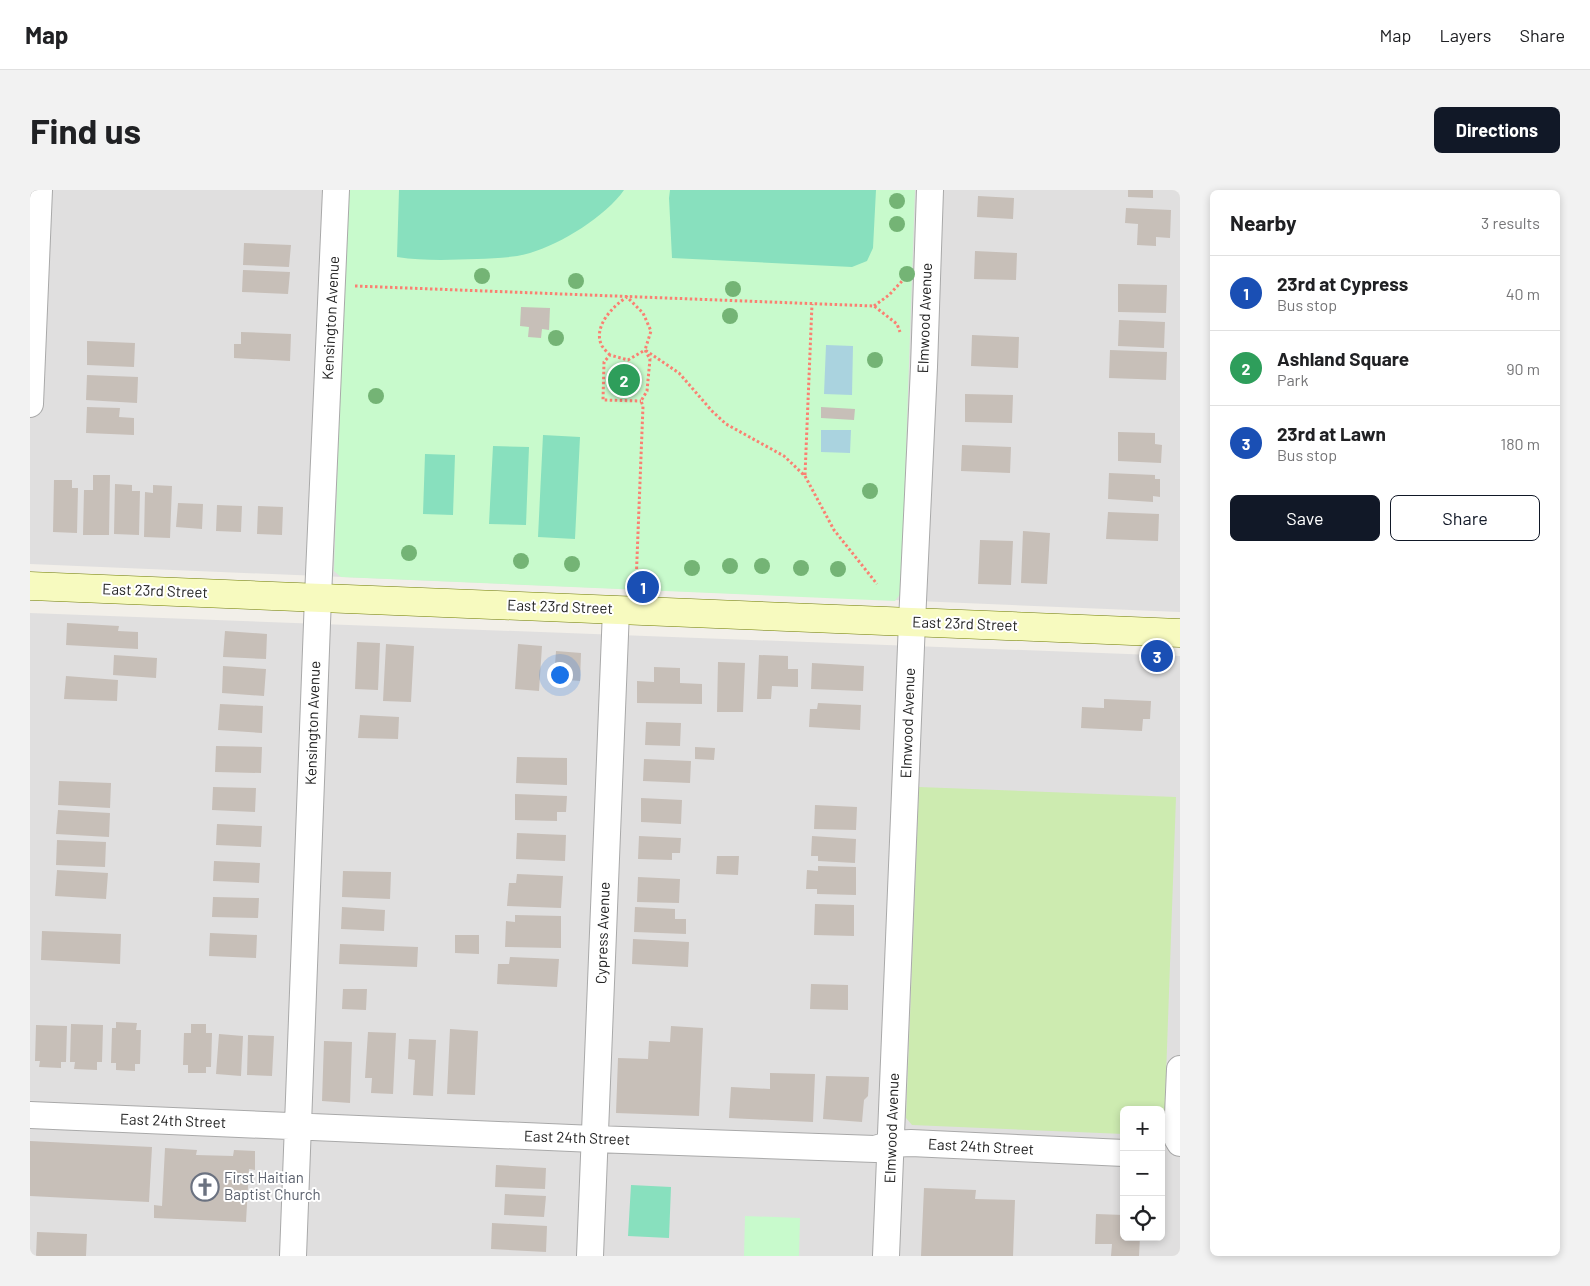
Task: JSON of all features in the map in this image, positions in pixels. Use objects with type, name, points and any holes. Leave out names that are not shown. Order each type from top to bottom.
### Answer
[{"type":"main road","name":"East 23rd Street","points":[[30,586],[1180,633]]},
{"type":"street","points":[[30,404],[39,190]]},
{"type":"street","name":"Kensington Avenue","points":[[293,1256],[318,597],[336,190]]},
{"type":"street","name":"Elmwood Avenue","points":[[886,1256],[930,190]]},
{"type":"street","name":"Cypress Avenue","points":[[590,1256],[616,610]]},
{"type":"street","points":[[1180,1069],[1177,1138],[1180,1143]]},
{"type":"street","name":"East 24th Street","points":[[30,1116],[875,1149],[891,1144],[1120,1153]]},
{"type":"street","points":[[1165,1155],[1180,1156]]},
{"type":"path","points":[[874,306],[889,295],[903,280]]},
{"type":"path","points":[[350,286],[874,306],[897,324],[901,332]]},
{"type":"path","points":[[627,297],[643,313],[651,331],[645,350],[628,360],[610,355],[601,345],[599,331],[612,307],[627,297]]},
{"type":"path","points":[[805,476],[812,304]]},
{"type":"path","points":[[641,401],[647,391],[650,359],[645,350]]},
{"type":"path","points":[[645,350],[679,373],[726,424],[784,456],[805,476],[834,530],[877,584]]},
{"type":"path","points":[[610,355],[604,362],[603,400],[641,401]]},
{"type":"path","points":[[636,584],[644,406],[641,401]]},
{"type":"shaded area","points":[[30,190],[1180,190],[1180,612],[30,564]]},
{"type":"shaded area","points":[[30,613],[1180,656],[1180,1256],[30,1256]]},
{"type":"green space","points":[[347,190],[915,190],[901,593],[895,601],[341,577],[334,571]]},
{"type":"green space","points":[[399,190],[624,190],[595,219],[569,236],[542,249],[511,257],[437,260],[397,257]]},
{"type":"green space","points":[[670,190],[876,190],[873,248],[867,261],[852,267],[672,258]]},
{"type":"green space","points":[[543,435],[580,437],[575,539],[538,537]]},
{"type":"green space","points":[[493,446],[529,447],[526,525],[489,524]]},
{"type":"green space","points":[[425,454],[455,455],[453,515],[423,514]]},
{"type":"green space","points":[[919,787],[1176,797],[1165,1106],[1120,1106],[1120,1134],[912,1125],[906,1118]]},
{"type":"green space","points":[[631,1185],[671,1187],[669,1238],[628,1236]]},
{"type":"green space","points":[[745,1216],[800,1218],[799,1256],[744,1256]]},
{"type":"water","points":[[826,345],[853,346],[852,395],[824,394]]},
{"type":"water","points":[[821,430],[851,430],[850,453],[821,452]]},
{"type":"building","points":[[1128,190],[1153,190],[1153,198],[1128,197]]},
{"type":"building","points":[[978,196],[1014,198],[1013,219],[977,217]]},
{"type":"building","points":[[1126,208],[1171,210],[1170,238],[1156,237],[1156,246],[1137,245],[1138,224],[1125,223]]},
{"type":"building","points":[[244,243],[291,245],[289,267],[243,265]]},
{"type":"building","points":[[975,251],[1017,253],[1016,280],[974,279]]},
{"type":"building","points":[[243,270],[290,272],[288,294],[242,292]]},
{"type":"building","points":[[1118,284],[1167,285],[1166,313],[1118,312]]},
{"type":"building","points":[[521,307],[550,308],[549,330],[542,329],[541,338],[528,337],[529,327],[520,326]]},
{"type":"building","points":[[1119,320],[1165,322],[1164,348],[1118,346]]},
{"type":"building","points":[[241,332],[291,334],[290,361],[234,358],[234,344],[241,344]]},
{"type":"building","points":[[972,335],[1019,337],[1018,368],[971,366]]},
{"type":"building","points":[[87,341],[135,343],[134,367],[87,365]]},
{"type":"building","points":[[1110,350],[1167,352],[1166,380],[1109,378]]},
{"type":"building","points":[[87,375],[138,377],[137,403],[86,400]]},
{"type":"building","points":[[965,394],[1013,395],[1012,423],[965,422]]},
{"type":"building","points":[[87,407],[120,408],[119,417],[134,418],[134,435],[86,433]]},
{"type":"building","points":[[821,407],[855,409],[854,420],[821,418]]},
{"type":"building","points":[[1118,432],[1155,433],[1155,444],[1162,445],[1161,463],[1118,461]]},
{"type":"building","points":[[962,445],[1011,447],[1010,473],[961,471]]},
{"type":"building","points":[[1109,473],[1155,475],[1155,479],[1160,479],[1160,497],[1153,496],[1153,502],[1108,499]]},
{"type":"building","points":[[93,475],[110,475],[109,535],[83,535],[84,490],[93,490]]},
{"type":"building","points":[[54,480],[72,480],[72,488],[78,488],[77,533],[53,532]]},
{"type":"building","points":[[115,484],[132,485],[132,491],[140,491],[139,535],[114,534]]},
{"type":"building","points":[[153,485],[172,486],[170,538],[144,537],[145,492],[153,493]]},
{"type":"building","points":[[178,503],[203,504],[202,529],[176,527]]},
{"type":"building","points":[[217,505],[242,506],[241,532],[216,531]]},
{"type":"building","points":[[258,506],[283,507],[282,535],[257,534]]},
{"type":"building","points":[[1108,512],[1159,514],[1158,541],[1106,539]]},
{"type":"building","points":[[1023,531],[1050,533],[1047,584],[1021,583]]},
{"type":"building","points":[[980,540],[1013,541],[1011,585],[978,584]]},
{"type":"building","points":[[67,623],[119,626],[118,631],[138,632],[138,649],[66,645]]},
{"type":"building","points":[[225,631],[267,634],[266,659],[223,657]]},
{"type":"building","points":[[357,642],[380,643],[378,690],[355,689]]},
{"type":"building","points":[[386,644],[414,646],[411,702],[383,701]]},
{"type":"building","points":[[518,644],[542,646],[539,691],[515,689]]},
{"type":"building","points":[[556,651],[581,653],[580,681],[554,679]]},
{"type":"building","points":[[114,655],[157,658],[156,678],[113,675]]},
{"type":"building","points":[[759,655],[788,656],[788,669],[798,669],[798,687],[772,686],[771,699],[757,699]]},
{"type":"building","points":[[718,662],[745,663],[743,712],[717,712]]},
{"type":"building","points":[[812,663],[864,666],[863,691],[811,689]]},
{"type":"building","points":[[223,666],[266,669],[264,696],[222,693]]},
{"type":"building","points":[[654,667],[680,668],[680,683],[702,684],[702,704],[637,703],[637,681],[654,682]]},
{"type":"building","points":[[66,676],[118,680],[117,701],[64,699]]},
{"type":"building","points":[[1104,699],[1151,701],[1150,719],[1143,719],[1142,731],[1081,728],[1082,707],[1104,708]]},
{"type":"building","points":[[818,703],[861,705],[860,730],[809,727],[810,709],[817,709]]},
{"type":"building","points":[[220,704],[263,706],[262,733],[218,730]]},
{"type":"building","points":[[360,715],[399,717],[398,739],[358,738]]},
{"type":"building","points":[[646,722],[681,723],[680,746],[645,745]]},
{"type":"building","points":[[216,746],[262,747],[261,773],[215,772]]},
{"type":"building","points":[[695,747],[715,748],[714,760],[695,759]]},
{"type":"building","points":[[517,757],[567,758],[567,785],[516,783]]},
{"type":"building","points":[[644,759],[691,761],[690,783],[643,781]]},
{"type":"building","points":[[59,781],[111,783],[110,808],[58,805]]},
{"type":"building","points":[[213,787],[256,788],[255,812],[212,810]]},
{"type":"building","points":[[515,794],[567,796],[566,812],[557,812],[557,821],[515,820]]},
{"type":"building","points":[[641,798],[682,800],[681,824],[641,822]]},
{"type":"building","points":[[815,805],[857,807],[856,830],[814,829]]},
{"type":"building","points":[[58,810],[110,813],[109,837],[56,834]]},
{"type":"building","points":[[217,824],[262,826],[261,847],[216,845]]},
{"type":"building","points":[[517,833],[566,835],[565,861],[516,859]]},
{"type":"building","points":[[639,836],[681,838],[680,853],[672,853],[672,860],[638,859]]},
{"type":"building","points":[[812,836],[856,839],[855,863],[818,861],[818,856],[811,856]]},
{"type":"building","points":[[57,840],[106,842],[105,867],[56,865]]},
{"type":"building","points":[[717,856],[739,856],[738,875],[716,874]]},
{"type":"building","points":[[214,861],[260,863],[259,883],[213,881]]},
{"type":"building","points":[[818,866],[856,867],[856,895],[817,894],[817,889],[806,889],[807,870],[818,871]]},
{"type":"building","points":[[57,870],[108,873],[106,899],[55,896]]},
{"type":"building","points":[[343,871],[391,872],[390,899],[342,897]]},
{"type":"building","points":[[517,874],[563,876],[561,908],[507,906],[509,883],[516,883]]},
{"type":"building","points":[[638,877],[680,879],[679,903],[637,902]]},
{"type":"building","points":[[213,897],[259,898],[258,918],[212,917]]},
{"type":"building","points":[[815,904],[854,905],[854,936],[814,935]]},
{"type":"building","points":[[342,907],[385,910],[384,931],[341,929]]},
{"type":"building","points":[[635,907],[675,909],[675,919],[686,919],[686,934],[634,932]]},
{"type":"building","points":[[515,915],[561,916],[561,948],[505,947],[506,921],[515,922]]},
{"type":"building","points":[[42,931],[121,934],[120,964],[41,960]]},
{"type":"building","points":[[210,933],[257,935],[256,958],[209,956]]},
{"type":"building","points":[[455,935],[479,935],[479,954],[455,953]]},
{"type":"building","points":[[633,939],[689,942],[688,967],[632,964]]},
{"type":"building","points":[[340,944],[418,947],[417,967],[339,964]]},
{"type":"building","points":[[510,957],[559,959],[557,987],[497,984],[498,964],[509,964]]},
{"type":"building","points":[[811,984],[848,985],[848,1010],[810,1009]]},
{"type":"building","points":[[343,989],[367,989],[366,1010],[342,1009]]},
{"type":"building","points":[[116,1022],[137,1023],[136,1030],[141,1030],[140,1064],[135,1064],[135,1071],[116,1070],[116,1063],[111,1063],[112,1028],[116,1028]]},
{"type":"building","points":[[71,1024],[103,1025],[102,1062],[97,1062],[97,1070],[74,1069],[75,1062],[70,1062]]},
{"type":"building","points":[[191,1024],[206,1024],[206,1033],[212,1033],[211,1067],[206,1067],[206,1073],[188,1073],[188,1065],[183,1065],[184,1033],[191,1033]]},
{"type":"building","points":[[36,1025],[67,1026],[66,1062],[61,1062],[61,1068],[39,1067],[40,1061],[35,1061]]},
{"type":"building","points":[[671,1026],[703,1028],[699,1116],[616,1113],[618,1058],[648,1059],[649,1041],[670,1042]]},
{"type":"building","points":[[450,1029],[478,1031],[475,1095],[447,1094]]},
{"type":"building","points":[[368,1032],[396,1033],[393,1094],[371,1093],[372,1078],[365,1078]]},
{"type":"building","points":[[219,1034],[243,1036],[241,1076],[216,1074]]},
{"type":"building","points":[[248,1035],[274,1036],[272,1076],[247,1075]]},
{"type":"building","points":[[409,1039],[436,1040],[433,1096],[413,1095],[415,1060],[408,1059]]},
{"type":"building","points":[[324,1041],[352,1042],[350,1103],[322,1101]]},
{"type":"building","points":[[770,1073],[815,1074],[813,1122],[729,1118],[731,1087],[770,1089]]},
{"type":"building","points":[[826,1076],[869,1077],[868,1096],[864,1100],[862,1122],[823,1119]]},
{"type":"building","points":[[30,1141],[152,1147],[149,1202],[30,1196]]},
{"type":"building","name":"First Haitian Baptist Church","points":[[165,1148],[197,1150],[196,1155],[233,1156],[234,1150],[255,1151],[255,1170],[249,1169],[246,1222],[154,1218],[154,1205],[162,1206]]},
{"type":"building","points":[[496,1165],[546,1168],[545,1189],[495,1187]]},
{"type":"building","points":[[924,1188],[976,1190],[975,1199],[1015,1200],[1013,1256],[921,1256]]},
{"type":"building","points":[[505,1194],[546,1196],[544,1217],[504,1215]]},
{"type":"building","points":[[1096,1214],[1120,1215],[1120,1241],[1140,1241],[1139,1256],[1111,1256],[1112,1244],[1095,1244]]},
{"type":"building","points":[[492,1223],[547,1226],[546,1252],[491,1249]]},
{"type":"building","points":[[37,1232],[87,1234],[86,1256],[36,1256]]},
{"type":"place","name":"Ashland Square","points":[[624,380]]},
{"type":"place","name":"23rd at Cypress","points":[[643,587]]},
{"type":"place","name":"23rd at Lawn","points":[[1157,656]]},
{"type":"place","name":"First Haitian Baptist Church","points":[[205,1187]]}]
